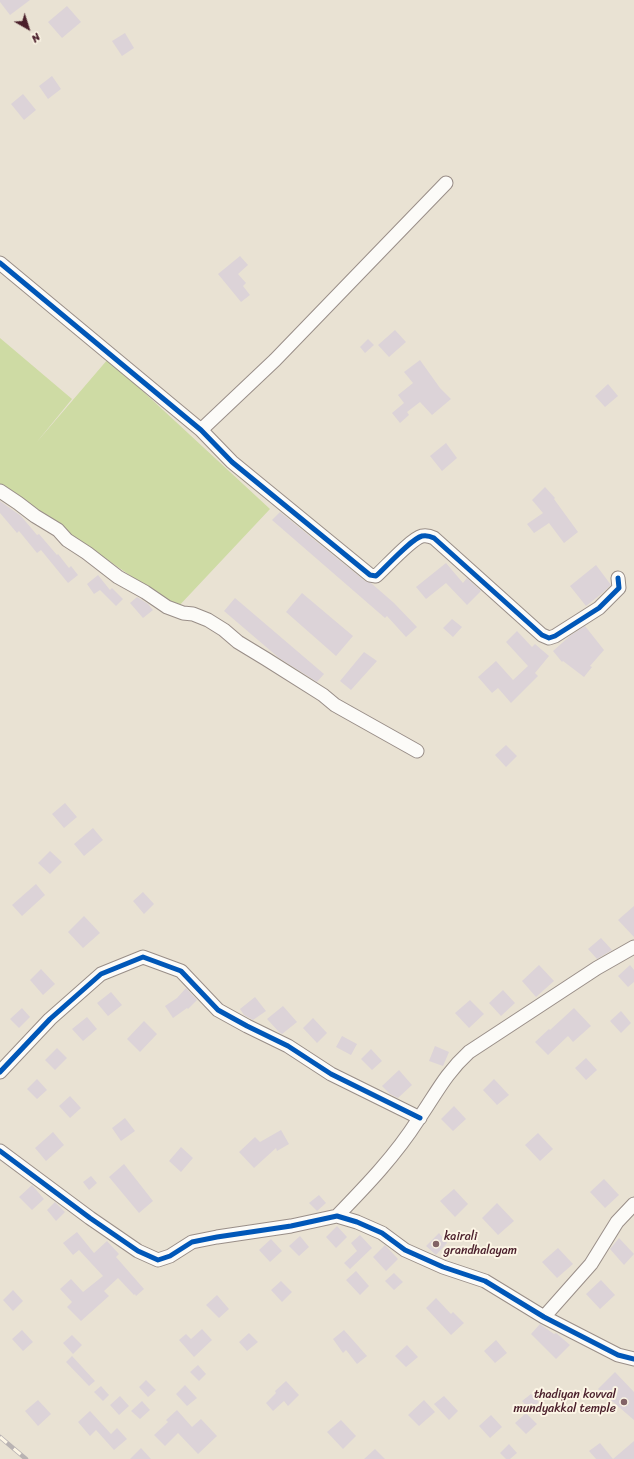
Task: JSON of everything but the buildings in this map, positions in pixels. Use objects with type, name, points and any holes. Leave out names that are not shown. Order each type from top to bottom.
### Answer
[{"type":"street","points":[[200,430],[275,360],[446,184]]},
{"type":"street","points":[[0,263],[200,430],[232,462],[370,576],[376,576],[420,536],[434,538],[542,635],[549,638],[555,636],[599,608],[619,588],[618,578]]},
{"type":"street","points":[[0,491],[34,516],[58,530],[67,540],[87,553],[118,577],[145,592],[167,607],[208,620],[224,630],[238,642],[266,658],[335,705],[387,736],[417,751]]},
{"type":"street","points":[[337,1216],[377,1175],[420,1118],[441,1084],[455,1065],[469,1052],[596,968],[634,947]]},
{"type":"street","points":[[0,1072],[50,1019],[101,974],[143,957],[181,971],[218,1010],[288,1046],[332,1074],[420,1118]]},
{"type":"street","points":[[0,1151],[90,1218],[138,1251],[158,1260],[170,1256],[192,1242],[291,1226],[337,1216],[357,1222],[382,1233],[405,1250],[443,1267],[485,1280],[544,1317],[618,1355],[634,1359]]},
{"type":"street","points":[[544,1317],[591,1264],[617,1222],[634,1204]]},
{"type":"green space","points":[[0,338],[72,399],[36,443],[108,359],[270,509],[177,608],[1,486],[0,487]]},
{"type":"railway","points":[[0,1437],[26,1459]]},
{"type":"cycle path","points":[[0,263],[201,430],[232,462],[370,575],[376,576],[417,538],[422,536],[434,538],[542,635],[549,638],[555,636],[599,608],[619,588],[618,578]]},
{"type":"cycle path","points":[[0,1072],[50,1019],[101,974],[143,957],[181,971],[218,1010],[288,1046],[331,1074],[420,1118]]},
{"type":"cycle path","points":[[0,1151],[90,1218],[138,1251],[158,1260],[170,1256],[192,1242],[291,1226],[337,1216],[357,1222],[382,1233],[405,1250],[443,1267],[485,1281],[544,1317],[618,1355],[634,1359]]},
{"type":"place","name":"kairali grandhalayam","points":[[436,1244]]},
{"type":"place","name":"thadiyan kovval mundyakkal temple","points":[[624,1402]]}]
